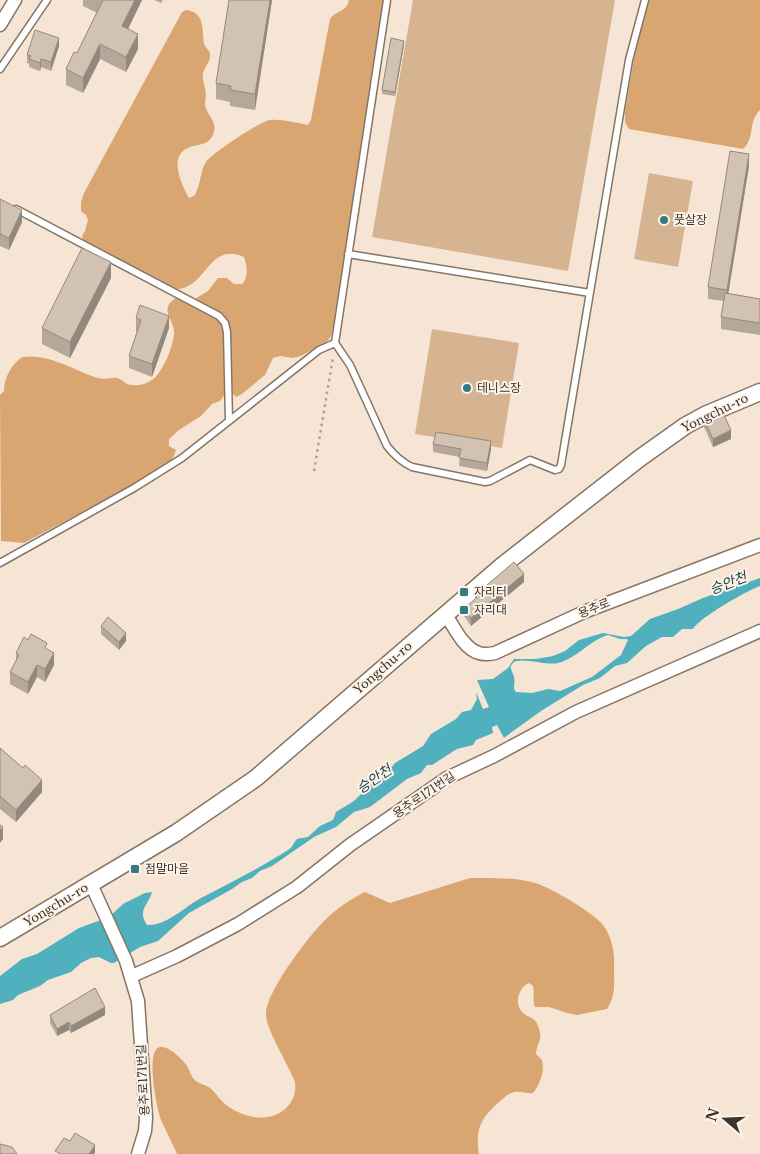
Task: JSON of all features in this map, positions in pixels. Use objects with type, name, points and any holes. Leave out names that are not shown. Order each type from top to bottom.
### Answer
[{"type":"street","points":[[0,25],[15,0]]},
{"type":"street","name":"Yongchu-ro","points":[[0,938],[176,833],[256,778],[503,565],[666,439],[705,415],[760,392]]},
{"type":"street","name":"용추로","points":[[446,614],[457,632],[473,651],[484,654],[495,653],[584,612],[760,544]]},
{"type":"street","name":"용추로171번길","points":[[132,976],[177,956],[238,924],[297,887],[350,845],[447,778],[494,756],[576,712],[760,631]]},
{"type":"street","name":"용추로171번길","points":[[91,884],[126,961],[138,1001],[146,1118],[145,1131],[138,1154]]},
{"type":"lane","points":[[0,69],[47,0]]},
{"type":"lane","points":[[387,0],[335,343],[350,365],[387,446],[394,454],[412,467],[485,482],[530,460],[555,470],[559,469],[561,465],[629,60],[645,0]]},
{"type":"lane","points":[[8,205],[219,316],[225,323],[227,332],[229,421]]},
{"type":"lane","points":[[348,254],[590,293]]},
{"type":"lane","points":[[0,563],[134,488],[182,458],[319,350],[335,343]]},
{"type":"path","points":[[314,471],[335,343]]},
{"type":"shaded area","points":[[349,0],[384,0],[332,334],[328,341],[301,356],[273,358],[265,375],[236,397],[231,392],[228,322],[193,300],[208,291],[218,278],[227,278],[234,284],[242,284],[247,267],[244,257],[232,254],[223,255],[215,260],[195,282],[186,287],[176,289],[83,240],[82,236],[88,220],[81,211],[81,202],[84,193],[182,12],[186,10],[192,11],[200,18],[204,43],[210,54],[203,74],[206,93],[205,104],[215,128],[209,140],[186,149],[178,159],[180,180],[189,198],[195,195],[206,162],[247,131],[270,120],[308,125],[311,120],[330,19],[346,7]]},
{"type":"shaded area","points":[[413,0],[615,0],[568,271],[372,237]]},
{"type":"shaded area","points":[[649,0],[760,0],[760,110],[754,120],[749,140],[743,149],[629,129],[625,122],[625,112],[634,58]]},
{"type":"shaded area","name":"풋살장","points":[[649,173],[693,181],[678,267],[634,259]]},
{"type":"shaded area","points":[[176,298],[222,324],[224,332],[225,394],[220,401],[212,404],[201,416],[169,439],[169,446],[176,450],[169,463],[133,485],[24,543],[1,541],[0,395],[4,391],[5,381],[11,368],[22,357],[42,357],[98,378],[117,378],[127,384],[142,385],[157,375],[171,349],[174,330],[168,307]]},
{"type":"shaded area","name":"테니스장","points":[[432,329],[519,343],[502,448],[415,434]]},
{"type":"shaded area","points":[[470,878],[503,878],[527,881],[542,885],[571,901],[591,914],[603,925],[611,940],[614,962],[613,994],[607,1009],[577,1015],[549,1007],[535,1007],[533,986],[529,983],[522,988],[518,996],[518,1005],[523,1013],[535,1021],[540,1032],[536,1054],[542,1060],[543,1069],[541,1077],[533,1093],[516,1092],[507,1095],[487,1114],[480,1126],[478,1138],[479,1154],[177,1154],[161,1120],[157,1104],[153,1066],[154,1055],[157,1049],[163,1047],[170,1050],[182,1060],[196,1081],[210,1088],[224,1103],[236,1111],[257,1117],[272,1116],[279,1113],[292,1100],[295,1093],[295,1082],[270,1029],[266,1015],[272,993],[308,939],[333,913],[365,892],[390,903]]},
{"type":"water","points":[[760,578],[760,586],[713,612],[693,629],[682,629],[673,637],[662,637],[646,646],[627,663],[615,666],[600,678],[583,685],[541,711],[504,738],[497,725],[492,727],[493,733],[476,740],[473,745],[457,749],[432,765],[427,765],[421,773],[407,779],[370,807],[354,812],[336,827],[314,837],[272,866],[260,871],[252,878],[189,913],[158,941],[140,947],[114,963],[99,957],[91,958],[81,963],[71,972],[48,980],[40,986],[18,995],[13,1000],[0,1004],[0,976],[22,959],[37,954],[79,928],[109,917],[123,904],[145,893],[152,892],[144,908],[144,920],[147,925],[161,922],[277,857],[290,849],[297,839],[308,837],[320,826],[333,820],[336,812],[354,801],[371,784],[383,778],[395,763],[423,746],[431,734],[456,719],[462,712],[471,710],[477,699],[476,692],[483,709],[489,707],[477,680],[493,679],[508,668],[514,659],[536,659],[553,656],[565,651],[579,640],[603,633],[624,637],[631,636],[650,619]],"holes":[[[608,635],[628,640],[621,655],[592,677],[560,691],[548,689],[532,693],[516,692],[514,689],[511,667],[516,661],[558,663],[565,661],[595,641]]]},
{"type":"building","points":[[103,0],[135,0],[122,26],[138,34],[126,57],[100,44],[83,78],[66,69],[74,52],[77,53]]},
{"type":"building","points":[[229,0],[270,0],[255,94],[230,90],[231,86],[216,83]]},
{"type":"building","points":[[35,30],[59,38],[51,62],[41,59],[40,63],[29,59],[31,56],[27,55]]},
{"type":"building","points":[[391,38],[404,41],[395,92],[382,90]]},
{"type":"building","points":[[730,151],[749,154],[727,290],[708,287]]},
{"type":"building","points":[[0,199],[22,210],[9,238],[0,234]]},
{"type":"building","points":[[82,248],[111,262],[70,342],[42,328]]},
{"type":"building","points":[[725,293],[760,299],[760,323],[721,317]]},
{"type":"building","points":[[140,305],[169,316],[152,364],[129,356],[141,320],[136,318]]},
{"type":"building","points":[[722,411],[731,430],[713,439],[704,419]]},
{"type":"building","points":[[436,432],[491,441],[487,463],[459,458],[461,449],[433,444]]},
{"type":"building","points":[[514,562],[524,574],[471,618],[464,609],[477,597],[475,595]]},
{"type":"building","points":[[108,617],[126,633],[119,642],[101,626]]},
{"type":"building","points":[[31,634],[47,643],[45,648],[54,653],[45,669],[37,665],[28,682],[10,672],[19,655],[16,653],[24,637],[28,640]]},
{"type":"building","points":[[0,748],[23,768],[25,765],[42,780],[16,810],[0,796]]},
{"type":"building","points":[[95,988],[105,1007],[71,1026],[69,1022],[57,1029],[50,1015]]},
{"type":"building","points":[[75,1133],[95,1145],[89,1154],[61,1154],[55,1151],[64,1138],[70,1141]]},
{"type":"building","points":[[0,1144],[12,1147],[17,1154],[0,1154]]},
{"type":"place","name":"풋살장","points":[[664,220]]},
{"type":"place","name":"테니스장","points":[[467,388]]},
{"type":"place","name":"자리터","points":[[464,592]]},
{"type":"place","name":"자리대","points":[[464,610]]},
{"type":"place","name":"점말마을","points":[[135,869]]},
{"type":"water label","name":"승안천","points":[[728,583]]},
{"type":"water label","name":"승안천","points":[[374,779]]}]
